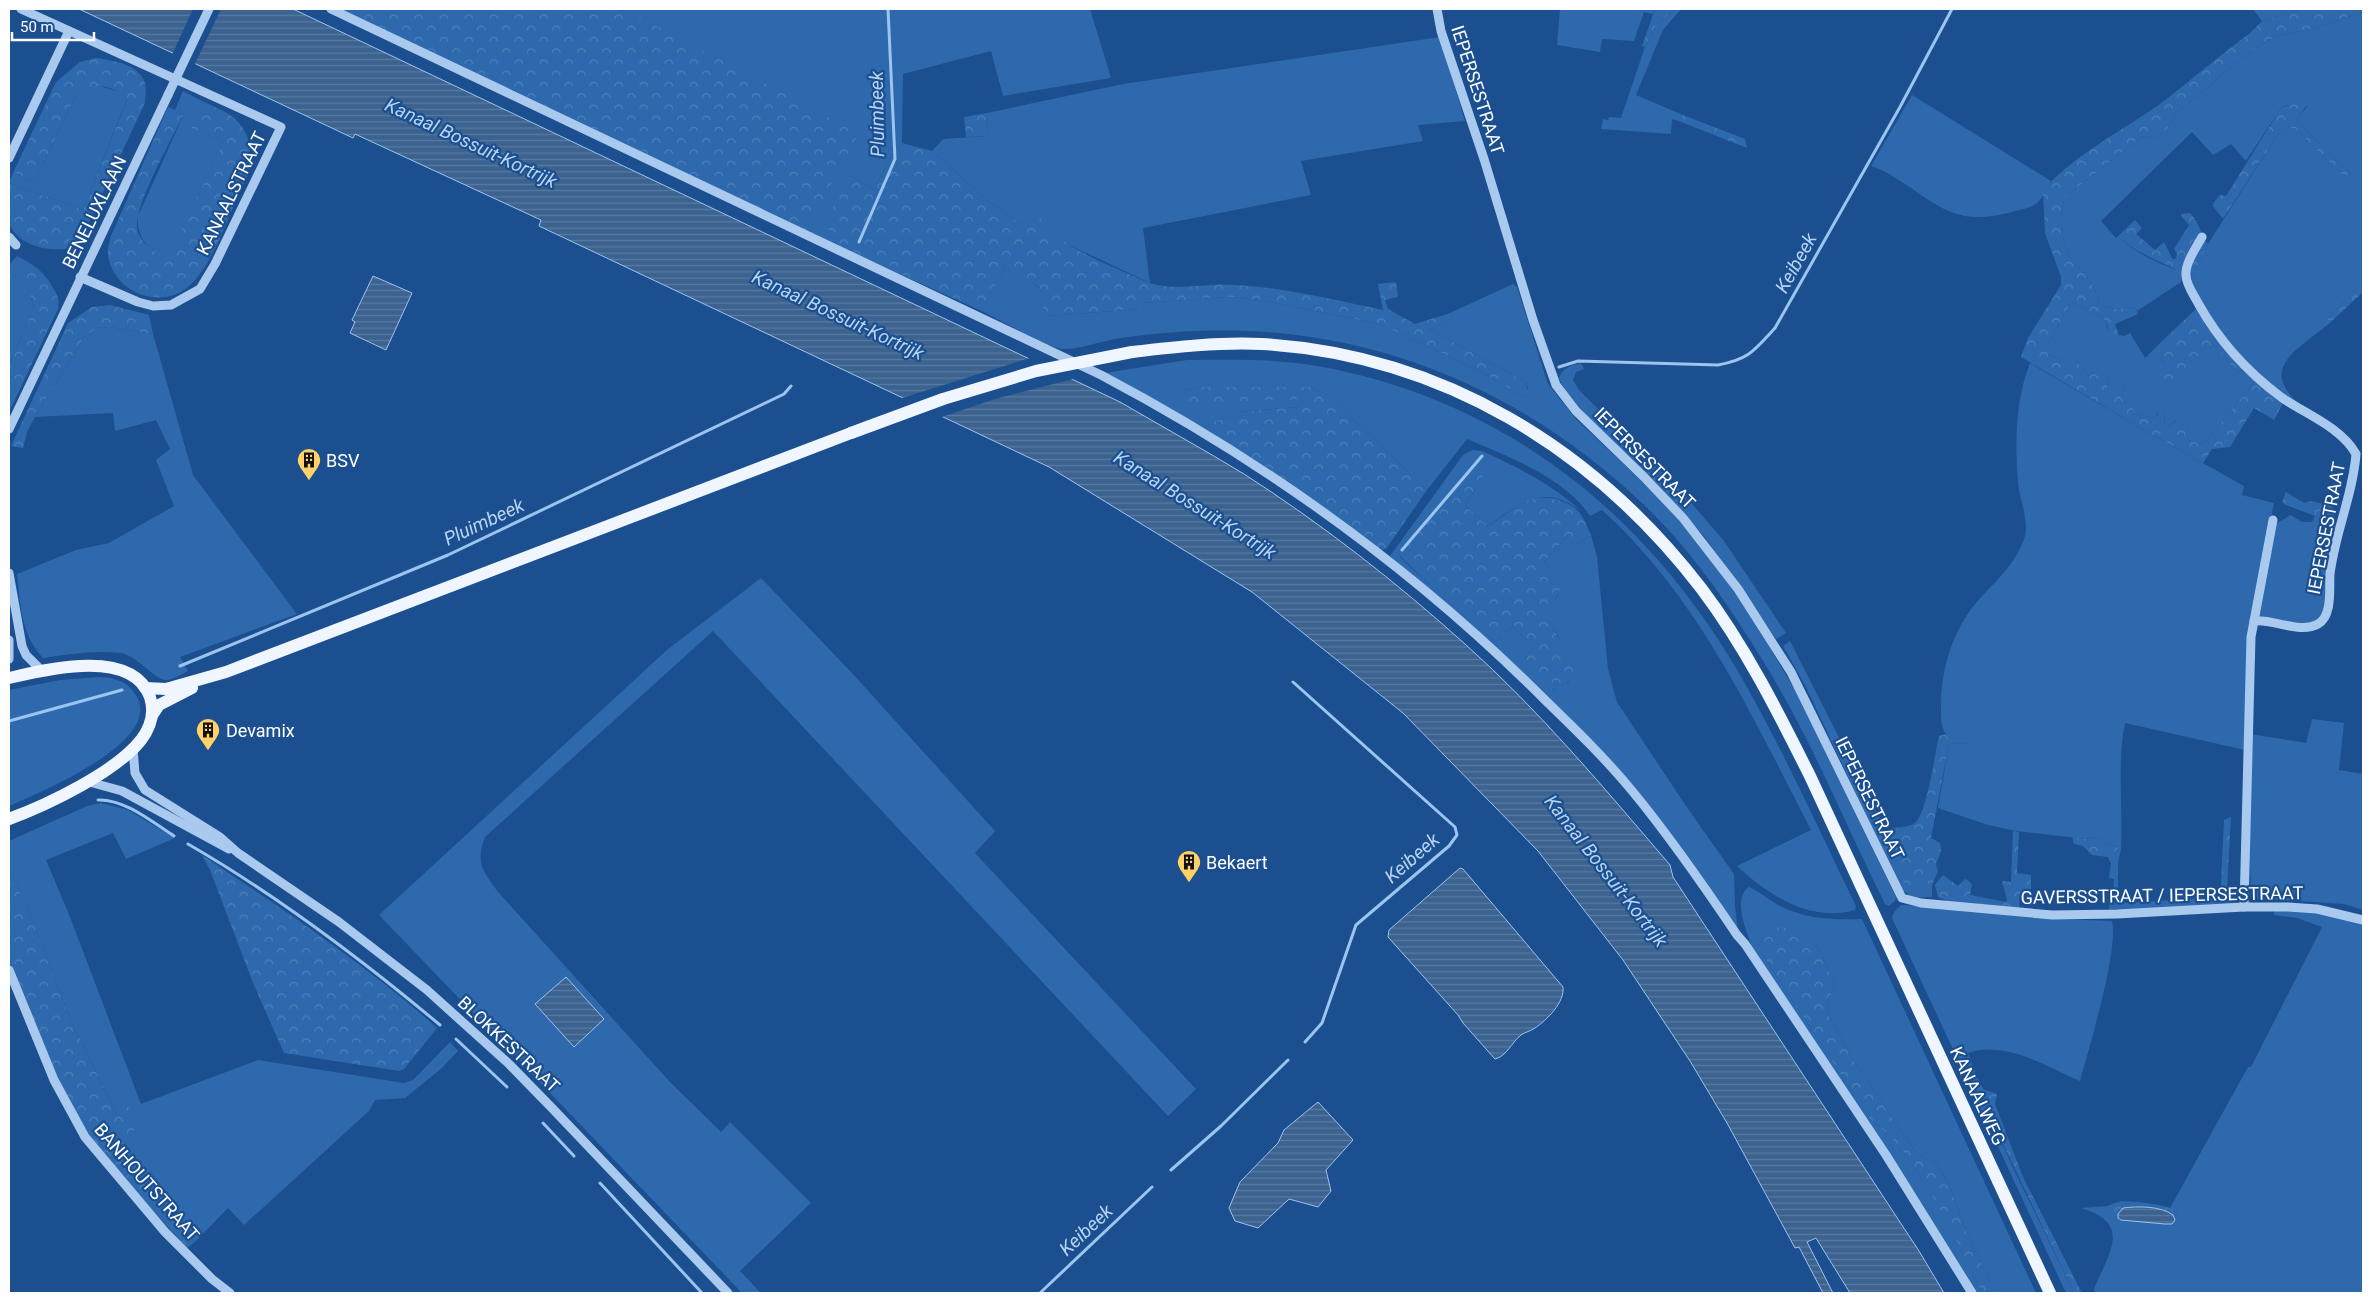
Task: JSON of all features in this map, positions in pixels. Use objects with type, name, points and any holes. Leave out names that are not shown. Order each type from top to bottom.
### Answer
[{"type":"main road","name":"KANAALWEG","points":[[226,672],[943,399],[1036,371],[1132,352],[1228,344],[1296,347],[1357,357],[1399,369],[1459,391],[1522,425],[1565,453],[1591,473],[1647,524],[1702,590],[1729,628],[1752,665],[1790,736],[2050,1293]]},
{"type":"main road","points":[[9,678],[42,671],[90,666],[117,668],[137,678],[145,688],[150,698],[153,714]]},
{"type":"main road","points":[[145,688],[166,689],[226,672]]},
{"type":"main road","points":[[9,819],[53,800],[89,780],[133,749],[146,733],[153,714],[159,705],[226,672]]},
{"type":"street","name":"KANAALSTRAAT","points":[[21,9],[281,127],[215,264],[200,289],[171,305],[153,306],[138,302],[80,277]]},
{"type":"street","name":"BENELUXLAAN","points":[[9,429],[209,9]]},
{"type":"street","points":[[331,9],[1109,380],[1188,423],[1248,460],[1329,515],[1384,556],[1441,603],[1521,676],[1632,791],[1679,850],[1736,936],[1745,944],[1886,1155],[1972,1293]]},
{"type":"street","name":"IEPERSESTRAAT","points":[[1437,9],[1441,31],[1484,159],[1532,320],[1556,385],[1576,412],[1644,477],[1683,518],[1738,589],[1791,672],[1898,894],[1902,898]]},
{"type":"street","points":[[9,158],[68,31]]},
{"type":"street","points":[[9,237],[16,244]]},
{"type":"street","name":"IEPERSESTRAAT","points":[[2202,237],[2188,264],[2186,277],[2202,310],[2226,347],[2242,364],[2281,397],[2342,437],[2356,454],[2330,572],[2327,612],[2324,619],[2318,624],[2307,627],[2262,620],[2254,621]]},
{"type":"street","points":[[2244,907],[2251,637],[2273,520]]},
{"type":"street","points":[[9,574],[22,646],[26,655],[42,671]]},
{"type":"street","points":[[9,640],[9,658]]},
{"type":"street","name":"BLOKKESTRAAT","points":[[133,749],[135,773],[145,790],[220,837],[238,853],[381,953],[471,1028],[551,1107],[728,1293]]},
{"type":"street","name":"BLOKKESTRAAT","points":[[89,780],[93,783],[122,791],[238,853]]},
{"type":"street","name":"GAVERSSTRAAT / IEPERSESTRAAT","points":[[1902,898],[1921,903],[2052,915],[2117,914],[2244,907],[2317,909],[2363,920]]},
{"type":"street","name":"BANHOUTSTRAAT","points":[[9,970],[64,1103],[85,1137],[165,1232],[230,1293]]},
{"type":"green space","points":[[338,9],[624,9],[859,133],[805,231]]},
{"type":"green space","points":[[624,9],[1090,9],[1111,78],[1003,96],[991,51],[903,74],[902,143],[896,156],[892,154],[874,190],[850,175],[835,245],[805,231]]},
{"type":"green space","points":[[1560,9],[1655,9],[1653,14],[1644,12],[1634,41],[1602,39],[1600,52],[1557,45]]},
{"type":"green space","points":[[1655,9],[1674,9],[1656,26],[1645,47],[1642,46]]},
{"type":"green space","points":[[1674,9],[1681,9],[1663,30],[1636,95],[1683,115],[1679,121],[1672,119],[1671,134],[1601,129],[1603,119],[1608,120],[1609,117],[1621,118],[1645,47],[1656,26]]},
{"type":"green space","points":[[2253,9],[2302,9],[2262,21]]},
{"type":"green space","points":[[2302,9],[2363,9],[2363,12],[2314,28],[2277,36],[2263,43],[2175,114],[2168,128],[2162,133],[2155,138],[2143,136],[2064,199],[2062,222],[2065,247],[2072,260],[2092,285],[2100,305],[2115,309],[2135,307],[2138,314],[2115,324],[2119,335],[2117,338],[2110,335],[2103,318],[2071,302],[2048,345],[2048,354],[2062,360],[2075,360],[2089,376],[2099,367],[2109,376],[2107,388],[2112,392],[2120,383],[2126,387],[2121,397],[2125,403],[2134,395],[2137,397],[2138,402],[2133,410],[2138,414],[2154,418],[2161,411],[2165,412],[2164,426],[2168,427],[2180,418],[2187,419],[2190,425],[2186,435],[2188,440],[2202,444],[2255,381],[2283,403],[2274,420],[2254,408],[2230,447],[2212,449],[2203,463],[2021,357],[2028,338],[2061,285],[2061,277],[2045,233],[2043,194],[2050,183],[2078,159],[2160,104],[2250,33],[2262,21]]},
{"type":"green space","points":[[2363,12],[2363,282],[2328,318],[2331,322],[2294,351],[2286,361],[2282,371],[2283,382],[2290,395],[2305,409],[2271,384],[2237,353],[2209,317],[2198,298],[2191,279],[2208,244],[2278,134],[2290,128],[2295,128],[2344,177],[2351,173],[2297,122],[2299,115],[2307,107],[2305,100],[2295,106],[2286,105],[2281,108],[2246,161],[2231,144],[2213,155],[2192,132],[2101,221],[2116,238],[2118,236],[2140,253],[2183,272],[2181,282],[2137,311],[2135,307],[2115,309],[2100,305],[2092,285],[2072,260],[2065,247],[2062,222],[2064,199],[2143,136],[2155,138],[2162,133],[2168,128],[2175,114],[2263,43],[2277,36],[2314,28]]},
{"type":"green space","points":[[1440,37],[1465,121],[1418,125],[1423,141],[1301,161],[1311,195],[1143,228],[1150,283],[1063,242],[1045,227],[1024,226],[987,200],[932,151],[943,139],[988,136],[987,113],[1123,84]]},
{"type":"green space","points":[[97,58],[125,64],[137,72],[145,83],[145,103],[80,241],[63,249],[48,249],[33,245],[20,238],[9,222],[9,183],[83,210],[127,100],[115,91],[102,86],[95,86],[82,91],[76,96],[34,182],[13,173],[56,82],[80,62]]},
{"type":"green space","points":[[96,85],[120,92],[127,99],[83,210],[9,183],[13,173],[34,182],[76,96],[84,88]]},
{"type":"green space","points":[[183,91],[204,102],[192,128],[223,142],[169,258],[155,252],[145,243],[139,230],[138,216],[184,114],[175,110]]},
{"type":"green space","points":[[1912,95],[2051,181],[2040,200],[2026,208],[1998,215],[1970,217],[1946,210],[1890,174],[1871,166]]},
{"type":"green space","points":[[2305,100],[2309,103],[2299,115],[2297,122],[2351,173],[2344,177],[2295,128],[2290,128],[2278,134],[2223,219],[2213,206],[2214,202],[2220,195],[2226,196],[2281,108]]},
{"type":"green space","points":[[204,102],[229,114],[244,129],[250,147],[247,178],[209,261],[193,282],[184,290],[173,295],[149,297],[137,293],[118,278],[108,255],[111,236],[168,107],[184,114],[148,188],[138,217],[137,228],[138,233],[148,247],[169,257],[223,142],[191,128]]},
{"type":"green space","points":[[987,113],[988,136],[966,137],[964,117]]},
{"type":"green space","points":[[1683,115],[1745,139],[1747,148],[1679,121]]},
{"type":"green space","points":[[902,143],[932,151],[987,200],[1024,226],[1042,218],[1048,228],[1073,247],[1149,283],[1171,287],[1226,284],[1274,289],[1383,310],[1378,284],[1396,282],[1398,297],[1385,300],[1388,309],[1415,324],[1450,313],[1454,319],[1429,329],[1526,382],[1528,393],[1524,397],[1480,371],[1379,324],[1262,300],[1229,297],[1140,303],[1141,309],[1048,316],[1043,314],[1043,293],[1039,287],[1031,282],[1025,282],[1005,267],[982,311],[835,245],[836,242],[831,239],[829,231],[830,215],[850,175],[874,190],[892,154],[896,156]]},
{"type":"green space","points":[[2190,213],[2208,244],[2191,279],[2135,249],[2118,236],[2135,220],[2142,228],[2136,234],[2155,250],[2164,242],[2173,260],[2177,254],[2174,249],[2189,225],[2181,214]]},
{"type":"green space","points":[[17,256],[38,269],[53,288],[19,264],[15,275],[28,290],[34,307],[9,366],[9,265]]},
{"type":"green space","points":[[19,264],[52,287],[58,301],[58,309],[9,412],[9,366],[34,307],[32,300],[15,273],[13,267]]},
{"type":"green space","points":[[1005,267],[1041,290],[1043,294],[1043,314],[1048,316],[1140,309],[1139,303],[1229,297],[1262,300],[1379,324],[1480,371],[1524,397],[1528,389],[1526,382],[1429,329],[1454,319],[1450,313],[1513,284],[1517,287],[1548,384],[1576,419],[1651,490],[1688,529],[1739,597],[1795,690],[1896,897],[1895,901],[1889,906],[1885,904],[1787,702],[1743,629],[1713,584],[1679,542],[1642,503],[1564,439],[1523,413],[1479,389],[1433,370],[1386,354],[1338,342],[1267,332],[1204,331],[1142,335],[1076,348],[1057,348],[982,311]]},
{"type":"green space","points":[[2363,282],[2363,292],[2331,322],[2327,319]]},
{"type":"green space","points":[[2071,302],[2103,318],[2107,328],[2117,338],[2119,335],[2124,336],[2130,333],[2145,358],[2160,343],[2166,354],[2162,366],[2213,344],[2238,373],[2242,370],[2255,381],[2206,441],[2202,444],[2188,440],[2186,435],[2190,425],[2175,421],[2168,427],[2164,426],[2165,416],[2158,413],[2154,418],[2138,414],[2132,410],[2138,402],[2130,399],[2125,403],[2121,397],[2126,387],[2120,383],[2112,393],[2107,388],[2109,376],[2094,371],[2089,376],[2075,360],[2062,360],[2048,354],[2048,345]]},
{"type":"green space","points":[[110,305],[149,315],[153,334],[110,327],[97,328],[84,337],[35,417],[27,432],[23,448],[11,446],[68,323],[92,307]]},
{"type":"green space","points":[[2197,308],[2217,339],[2242,370],[2238,373],[2213,344],[2164,387],[2155,373],[2164,359],[2164,352],[2160,343]]},
{"type":"green space","points":[[110,327],[153,334],[193,475],[297,614],[180,657],[188,671],[167,680],[157,677],[134,659],[121,653],[92,652],[43,658],[30,639],[21,608],[17,574],[76,550],[109,543],[174,506],[156,460],[170,449],[156,420],[115,431],[113,413],[35,417],[84,337],[97,328]]},
{"type":"green space","points":[[1187,360],[1289,362],[1323,367],[1389,383],[1450,406],[1508,436],[1562,471],[1612,513],[1658,560],[1699,611],[1736,668],[1768,726],[1856,906],[1855,910],[1839,913],[1822,913],[1791,904],[1762,887],[1737,866],[1811,830],[1745,702],[1695,620],[1667,581],[1636,544],[1602,510],[1590,516],[1566,490],[1551,480],[1518,461],[1467,439],[1427,490],[1329,396],[1311,387],[1198,387],[1180,392],[1302,399],[1303,404],[1297,407],[1236,412],[1223,419],[1211,422],[1203,429],[1105,373]]},
{"type":"green space","points":[[1581,363],[1584,369],[1576,372],[1573,380],[1579,390],[1682,492],[1724,541],[1786,633],[1776,639],[1704,536],[1640,467],[1584,413],[1563,387],[1559,378],[1563,371],[1570,366]]},
{"type":"green space","points":[[2030,363],[2244,486],[2242,495],[2274,503],[2247,634],[2245,750],[2125,723],[2121,753],[2121,849],[2094,837],[2086,839],[2016,831],[1988,825],[1938,808],[1949,744],[1970,743],[1970,738],[1950,739],[1944,732],[1941,714],[1942,691],[1949,653],[1965,618],[2012,562],[2025,535],[2026,528],[2018,483],[2016,452],[2021,392]]},
{"type":"green space","points":[[1198,387],[1311,387],[1329,396],[1427,490],[1386,549],[1381,550],[1203,429],[1211,422],[1223,419],[1236,412],[1297,407],[1303,404],[1302,399],[1187,403],[1180,400],[1180,392]]},
{"type":"green space","points":[[1472,450],[1482,451],[1534,477],[1558,492],[1581,511],[1567,502],[1543,497],[1532,499],[1522,504],[1488,526],[1465,506],[1491,464],[1421,530],[1399,556],[1438,593],[1495,642],[1513,626],[1533,648],[1522,662],[1554,690],[1569,682],[1559,637],[1546,618],[1558,594],[1559,583],[1552,570],[1544,562],[1566,537],[1574,545],[1591,535],[1597,557],[1608,669],[1617,702],[1734,874],[1738,931],[1634,789],[1390,556],[1463,455]]},
{"type":"green space","points":[[1480,456],[1491,464],[1465,506],[1488,526],[1522,503],[1540,498],[1550,498],[1573,506],[1583,518],[1591,535],[1574,545],[1566,537],[1544,562],[1560,578],[1560,589],[1547,618],[1578,671],[1567,683],[1557,689],[1546,688],[1526,671],[1522,662],[1533,648],[1513,626],[1495,642],[1438,593],[1399,555]]},
{"type":"green space","points":[[2286,492],[2304,503],[2311,501],[2332,506],[2335,513],[2333,521],[2286,505],[2282,502]]},
{"type":"green space","points":[[2291,515],[2302,522],[2312,522],[2315,516],[2340,522],[2327,573],[2324,610],[2318,621],[2302,624],[2258,616],[2277,523]]},
{"type":"green space","points":[[761,578],[852,673],[995,831],[975,853],[1196,1089],[1168,1116],[713,631],[485,837],[481,860],[488,878],[498,892],[670,1082],[721,1132],[730,1122],[811,1203],[740,1271],[761,1293],[742,1293],[379,915],[668,649]]},
{"type":"green space","points":[[1790,641],[1886,830],[1884,835],[1919,885],[1928,881],[1928,897],[1913,898],[1900,888],[1806,687],[1783,646]]},
{"type":"green space","points":[[99,677],[121,681],[130,687],[137,697],[140,714],[132,731],[115,748],[94,764],[45,790],[9,806],[9,690],[60,680]]},
{"type":"green space","points":[[2312,719],[2344,723],[2339,770],[2363,774],[2363,910],[2344,904],[2251,898],[2249,827],[2250,734],[2306,743]]},
{"type":"green space","points":[[1945,734],[1950,739],[1971,738],[1970,743],[1949,744],[1931,838],[1940,843],[1941,851],[1936,864],[1938,871],[1932,885],[1932,897],[1928,897],[1928,882],[1912,887],[1907,886],[1901,878],[1884,835],[1890,829],[1911,825],[1919,818],[1930,784],[1939,736]]},
{"type":"green space","points":[[101,803],[128,810],[175,838],[126,859],[113,833],[46,860],[70,917],[141,1104],[258,1060],[404,1083],[413,1080],[450,1042],[458,1051],[442,1068],[405,1098],[375,1100],[369,1111],[244,1225],[228,1208],[195,1242],[127,1163],[127,1137],[66,1009],[31,916],[9,868],[9,841],[87,806]]},
{"type":"green space","points":[[2231,817],[2227,889],[2237,891],[2241,895],[2237,903],[2220,905],[2224,820]]},
{"type":"green space","points":[[2013,831],[2019,832],[2017,873],[2031,875],[2031,894],[2020,893],[2019,910],[1950,902],[1938,897],[1935,885],[1943,875],[1958,886],[1965,879],[1969,881],[1972,885],[1970,895],[2006,902],[2002,881],[2011,882]]},
{"type":"green space","points":[[2072,837],[2086,839],[2094,837],[2121,849],[2118,863],[2111,863],[2108,857],[2092,855],[2083,846],[2074,844]]},
{"type":"green space","points":[[202,855],[352,959],[437,1028],[404,1069],[399,1071],[284,1053],[253,983],[210,870]]},
{"type":"green space","points":[[2111,863],[2118,863],[2118,900],[2123,903],[2221,897],[2220,905],[2109,910],[2114,879],[2109,878]]},
{"type":"green space","points":[[9,868],[31,916],[66,1009],[116,1114],[126,1104],[140,1124],[127,1137],[127,1163],[195,1242],[187,1248],[106,1159],[84,1128],[67,1099],[9,961]]},
{"type":"green space","points":[[1749,887],[1780,906],[1800,914],[1830,919],[1862,919],[2036,1293],[1984,1293],[1990,1291],[1990,1282],[1964,1226],[1948,1182],[1934,1161],[1923,1157],[1914,1150],[1855,1062],[1827,1013],[1828,1001],[1835,984],[1814,938],[1758,948],[1870,1119],[1888,1135],[1920,1175],[1948,1223],[1982,1293],[1975,1293],[1753,950],[1742,917],[1741,908],[1744,892]]},
{"type":"green space","points":[[1901,905],[2034,918],[2112,921],[2113,935],[2107,976],[2080,1081],[2011,1052],[1982,1050],[1968,1053],[1977,1077],[1973,1078],[2014,1170],[2074,1293],[2066,1293],[1892,918],[1894,912]]},
{"type":"green space","points":[[2274,910],[2314,912],[2363,924],[2363,1293],[2095,1293],[2094,1289],[2106,1263],[2113,1241],[2112,1231],[2107,1222],[2081,1208],[2107,1206],[2106,1212],[2121,1220],[2165,1224],[2174,1222],[2177,1211],[2170,1208],[2248,1067],[2251,1067],[2322,927],[2297,918],[2274,915]]},
{"type":"green space","points":[[1766,927],[1798,928],[1814,938],[1835,984],[1828,1001],[1827,1013],[1855,1062],[1914,1150],[1923,1157],[1934,1161],[1948,1182],[1964,1226],[1990,1282],[1990,1291],[1982,1293],[1948,1224],[1920,1176],[1888,1135],[1870,1119],[1758,948],[1758,934]]},
{"type":"green space","points":[[1977,1077],[1983,1089],[1997,1094],[1995,1104],[2023,1177],[2082,1293],[2074,1293],[1972,1079]]},
{"type":"green space","points":[[2121,1201],[2150,1203],[2170,1208],[2177,1211],[2175,1220],[2169,1212],[2148,1208],[2123,1208],[2118,1214],[2119,1219],[2105,1212],[2107,1206]]},
{"type":"water","name":"Kanaal Bossuit-Kortrijk","points":[[79,9],[293,9],[1120,402],[1229,465],[1273,493],[1330,533],[1385,576],[1439,621],[1493,670],[1546,723],[1670,865],[1673,877],[1919,1251],[1944,1293],[1850,1293],[1816,1238],[1807,1242],[1833,1293],[1823,1293],[1799,1247],[1795,1248],[1727,1123],[1690,1061],[1623,960],[1538,851],[1403,713],[1252,592],[1049,467],[539,226],[541,220],[355,134],[353,138]]},
{"type":"water","points":[[373,276],[412,293],[386,350],[350,333],[355,322],[352,320]]},
{"type":"water","points":[[1460,868],[1463,869],[1563,987],[1561,999],[1550,1015],[1535,1028],[1521,1035],[1503,1055],[1495,1059],[1388,937],[1389,930]]},
{"type":"water","points":[[566,977],[604,1019],[574,1047],[535,1004]]},
{"type":"water","points":[[1318,1102],[1353,1140],[1326,1170],[1331,1191],[1318,1207],[1289,1199],[1258,1228],[1235,1221],[1229,1208],[1240,1182],[1278,1143],[1284,1130]]},
{"type":"water","points":[[2123,1208],[2156,1208],[2173,1215],[2175,1220],[2172,1224],[2165,1224],[2121,1220],[2118,1218],[2118,1214]]},
{"type":"pier","points":[[193,9],[221,9],[194,66],[172,55]]},
{"type":"pier","points":[[1033,357],[1077,378],[995,399],[939,418],[899,399]]},
{"type":"waterway","name":"Pluimbeek","points":[[859,242],[895,159],[888,9]]},
{"type":"waterway","name":"Keibeek","points":[[1559,367],[1578,361],[1718,365],[1744,357],[1756,348],[1775,328],[1900,107],[1952,9]]},
{"type":"waterway","name":"Pluimbeek","points":[[180,666],[448,555],[784,394],[791,386]]},
{"type":"waterway","name":"Keibeek","points":[[1402,550],[1482,456]]},
{"type":"waterway","name":"Keibeek","points":[[1293,682],[1455,827],[1457,835],[1449,846],[1356,925],[1322,1023],[1305,1042]]},
{"type":"waterway","name":"Pluimbeek","points":[[9,721],[122,690]]},
{"type":"waterway","points":[[98,800],[118,803],[128,807],[174,836]]},
{"type":"waterway","points":[[188,844],[286,906],[349,952],[440,1025]]},
{"type":"waterway","points":[[456,1039],[507,1087]]},
{"type":"waterway","name":"Keibeek","points":[[1171,1170],[1221,1126],[1288,1060]]},
{"type":"waterway","points":[[543,1123],[574,1156]]},
{"type":"waterway","points":[[600,1183],[702,1293]]},
{"type":"waterway","name":"Keibeek","points":[[1040,1293],[1152,1187]]},
{"type":"place","name":"BSV","points":[[309,481]]},
{"type":"place","name":"Devamix","points":[[208,751]]},
{"type":"place","name":"Bekaert","points":[[1189,883]]}]
